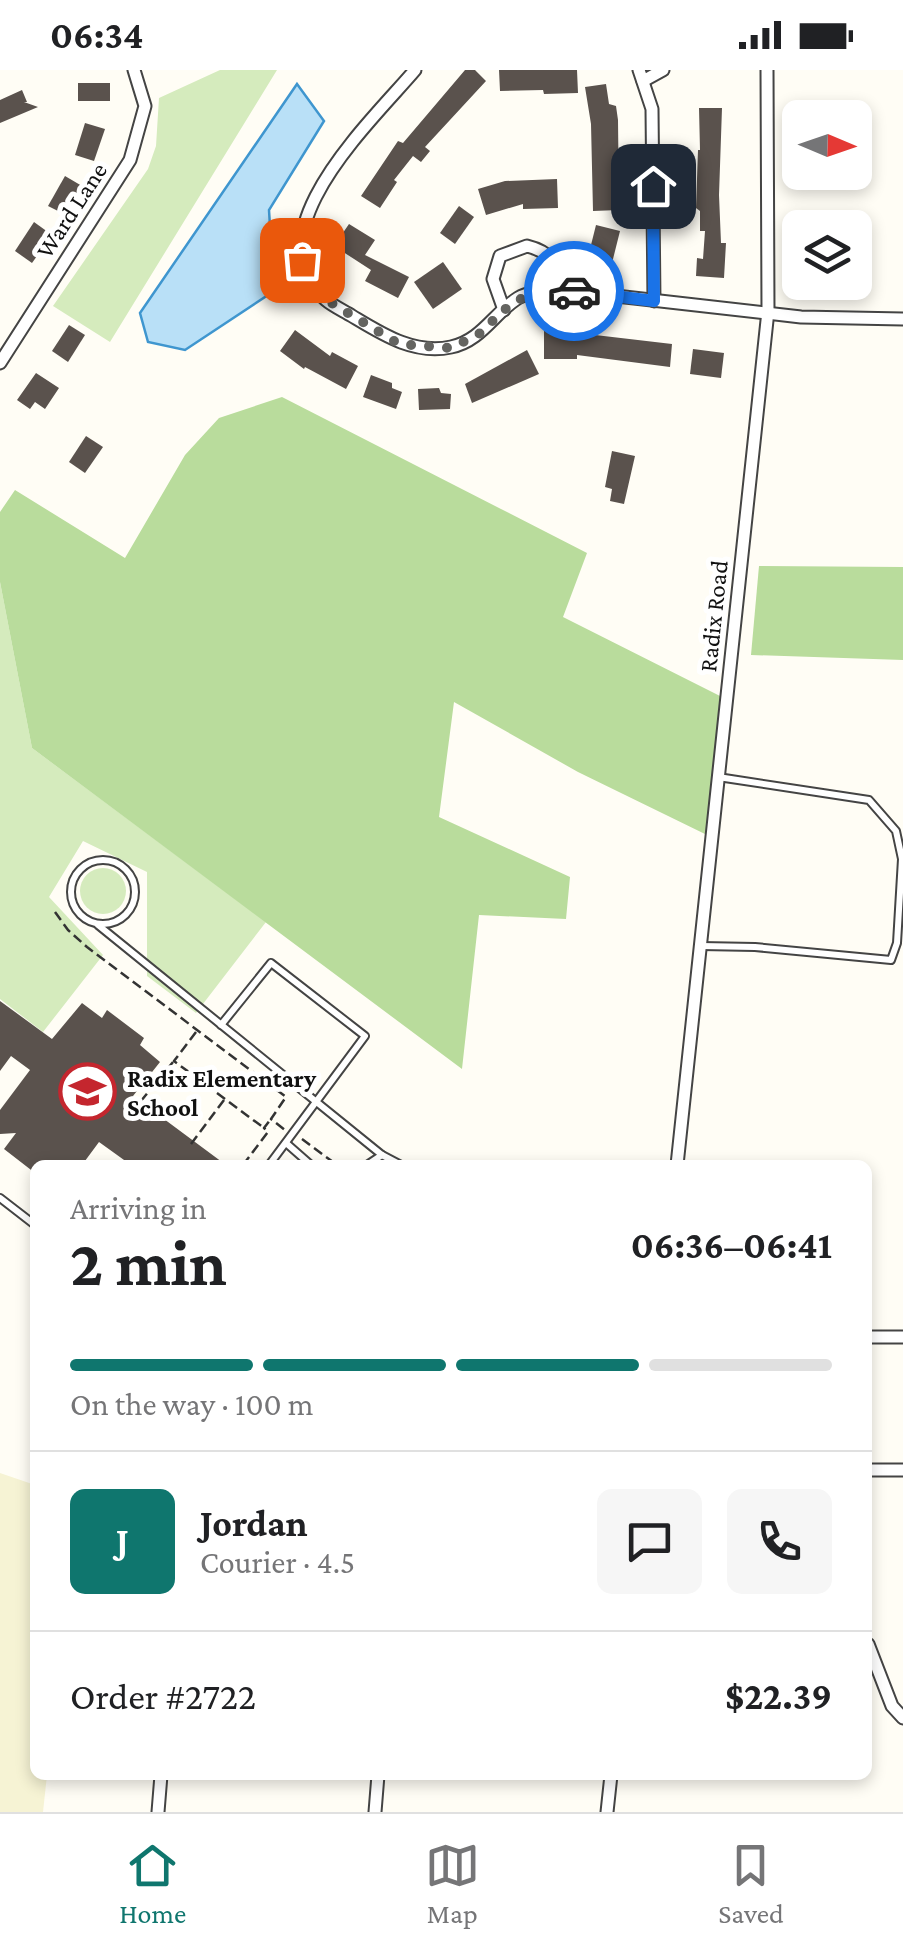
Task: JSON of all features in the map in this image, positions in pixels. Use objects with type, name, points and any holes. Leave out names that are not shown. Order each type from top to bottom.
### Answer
[{"type":"street","name":"Ward Lane","points":[[0,363],[130,160],[145,106],[134,70]]},
{"type":"street","points":[[415,70],[335,166],[308,208],[300,234],[302,260],[325,299],[399,344],[450,348],[478,335],[504,310],[530,293],[563,290],[812,317],[903,319]]},
{"type":"street","points":[[654,301],[652,110],[642,76],[663,70]]},
{"type":"street","name":"Radix Road","points":[[678,1160],[768,310],[768,70]]},
{"type":"street","points":[[504,310],[492,279],[500,256],[527,246],[548,254],[560,268],[563,290]]},
{"type":"street","points":[[872,1337],[903,1337]]},
{"type":"street","points":[[872,1470],[903,1470]]},
{"type":"street","points":[[872,1654],[892,1706],[903,1718]]},
{"type":"street","points":[[158,1812],[161,1780]]},
{"type":"street","points":[[375,1812],[378,1780]]},
{"type":"street","points":[[607,1812],[610,1780]]},
{"type":"lane","points":[[700,946],[890,960],[897,944],[902,859],[896,831],[869,800],[718,777]]},
{"type":"lane","points":[[98,926],[119,922],[132,908],[136,890],[129,872],[114,861],[95,860],[79,869],[70,885],[72,904],[83,919],[98,926],[392,1160]]},
{"type":"lane","points":[[221,1025],[272,962],[365,1036],[273,1160]]},
{"type":"lane","points":[[286,1144],[305,1160]]},
{"type":"lane","points":[[374,1160],[382,1154]]},
{"type":"lane","points":[[0,1198],[30,1221]]},
{"type":"path","points":[[56,912],[79,940],[286,1097],[264,1128]]},
{"type":"path","points":[[131,1113],[198,1030]]},
{"type":"path","points":[[174,1061],[268,1132],[247,1160]]},
{"type":"path","points":[[191,1144],[225,1099]]},
{"type":"path","points":[[271,1118],[286,1131]]},
{"type":"path","points":[[300,1138],[330,1160]]},
{"type":"shaded area","points":[[0,1473],[30,1483],[30,1780],[46,1780],[43,1812],[0,1812]]},
{"type":"green space","points":[[220,70],[277,70],[110,342],[53,306],[148,169],[156,146],[159,98]]},
{"type":"green space","points":[[282,397],[587,553],[563,617],[722,697],[707,835],[578,772],[454,702],[439,817],[570,877],[566,919],[479,915],[462,1069],[32,748],[0,582],[0,512],[15,490],[125,558],[185,455],[219,418]]},
{"type":"green space","points":[[759,566],[903,567],[903,660],[751,655]]},
{"type":"green space","points":[[0,582],[32,748],[266,922],[196,1013],[147,976],[147,872],[83,841],[49,897],[103,955],[43,1032],[0,999]]},
{"type":"green space","points":[[103,868],[120,874],[126,891],[120,908],[103,914],[86,908],[80,891],[86,874]]},
{"type":"water","points":[[297,84],[324,121],[269,210],[274,291],[185,350],[148,342],[140,313]]},
{"type":"building","points":[[465,70],[475,70],[486,81],[425,147],[430,151],[421,162],[413,156],[394,180],[397,182],[380,208],[361,196],[398,141],[403,143]]},
{"type":"building","points":[[499,70],[577,70],[578,93],[500,91]]},
{"type":"building","points":[[78,83],[110,83],[110,101],[78,101]]},
{"type":"building","points":[[606,84],[609,104],[616,106],[618,120],[619,210],[593,211],[591,124],[585,87]]},
{"type":"building","points":[[22,90],[24,102],[38,107],[0,123],[0,100]]},
{"type":"building","points":[[699,108],[722,108],[719,195],[721,243],[726,243],[724,278],[696,276],[697,258],[703,259],[705,231],[700,231],[700,211],[696,208]]},
{"type":"building","points":[[85,123],[105,129],[94,161],[75,155]]},
{"type":"building","points":[[65,176],[82,186],[66,215],[48,206]]},
{"type":"building","points":[[557,179],[558,208],[523,209],[523,204],[486,215],[478,189],[505,181]]},
{"type":"building","points":[[459,206],[474,217],[455,244],[440,233]]},
{"type":"building","points":[[34,222],[52,235],[32,263],[15,251]]},
{"type":"building","points":[[349,224],[375,240],[365,255],[409,277],[398,298],[365,281],[371,270],[334,246]]},
{"type":"building","points":[[596,225],[620,231],[611,267],[587,261]]},
{"type":"building","points":[[443,262],[462,289],[433,309],[414,282]]},
{"type":"building","points":[[69,325],[85,335],[68,362],[52,351]]},
{"type":"building","points":[[544,329],[672,344],[670,367],[577,355],[577,359],[544,359]]},
{"type":"building","points":[[295,330],[330,356],[332,352],[358,366],[346,389],[304,369],[280,351]]},
{"type":"building","points":[[693,349],[724,353],[721,378],[690,374]]},
{"type":"building","points":[[527,350],[539,374],[472,403],[465,384]]},
{"type":"building","points":[[36,373],[59,388],[45,409],[35,402],[30,409],[17,400]]},
{"type":"building","points":[[371,375],[392,383],[392,388],[402,392],[396,409],[363,397]]},
{"type":"building","points":[[439,388],[441,393],[451,394],[450,409],[419,410],[418,389]]},
{"type":"building","points":[[86,436],[103,447],[85,473],[69,462]]},
{"type":"building","points":[[612,451],[635,456],[624,504],[610,501],[612,489],[605,487]]},
{"type":"building","points":[[0,1001],[52,1039],[82,1003],[102,1018],[107,1010],[144,1038],[140,1045],[160,1062],[133,1096],[219,1160],[124,1160],[99,1142],[86,1160],[30,1160],[30,1169],[4,1149],[16,1133],[0,1134],[0,1110],[30,1070],[11,1056],[0,1071]]},
{"type":"way so far","points":[[302,260],[325,299],[399,344],[450,348],[478,335],[518,298],[530,293],[574,291]]},
{"type":"place","name":"Radix Elementary School","points":[[88,1092]]},
{"type":"route","points":[[574,291],[654,301],[653,186]]}]
